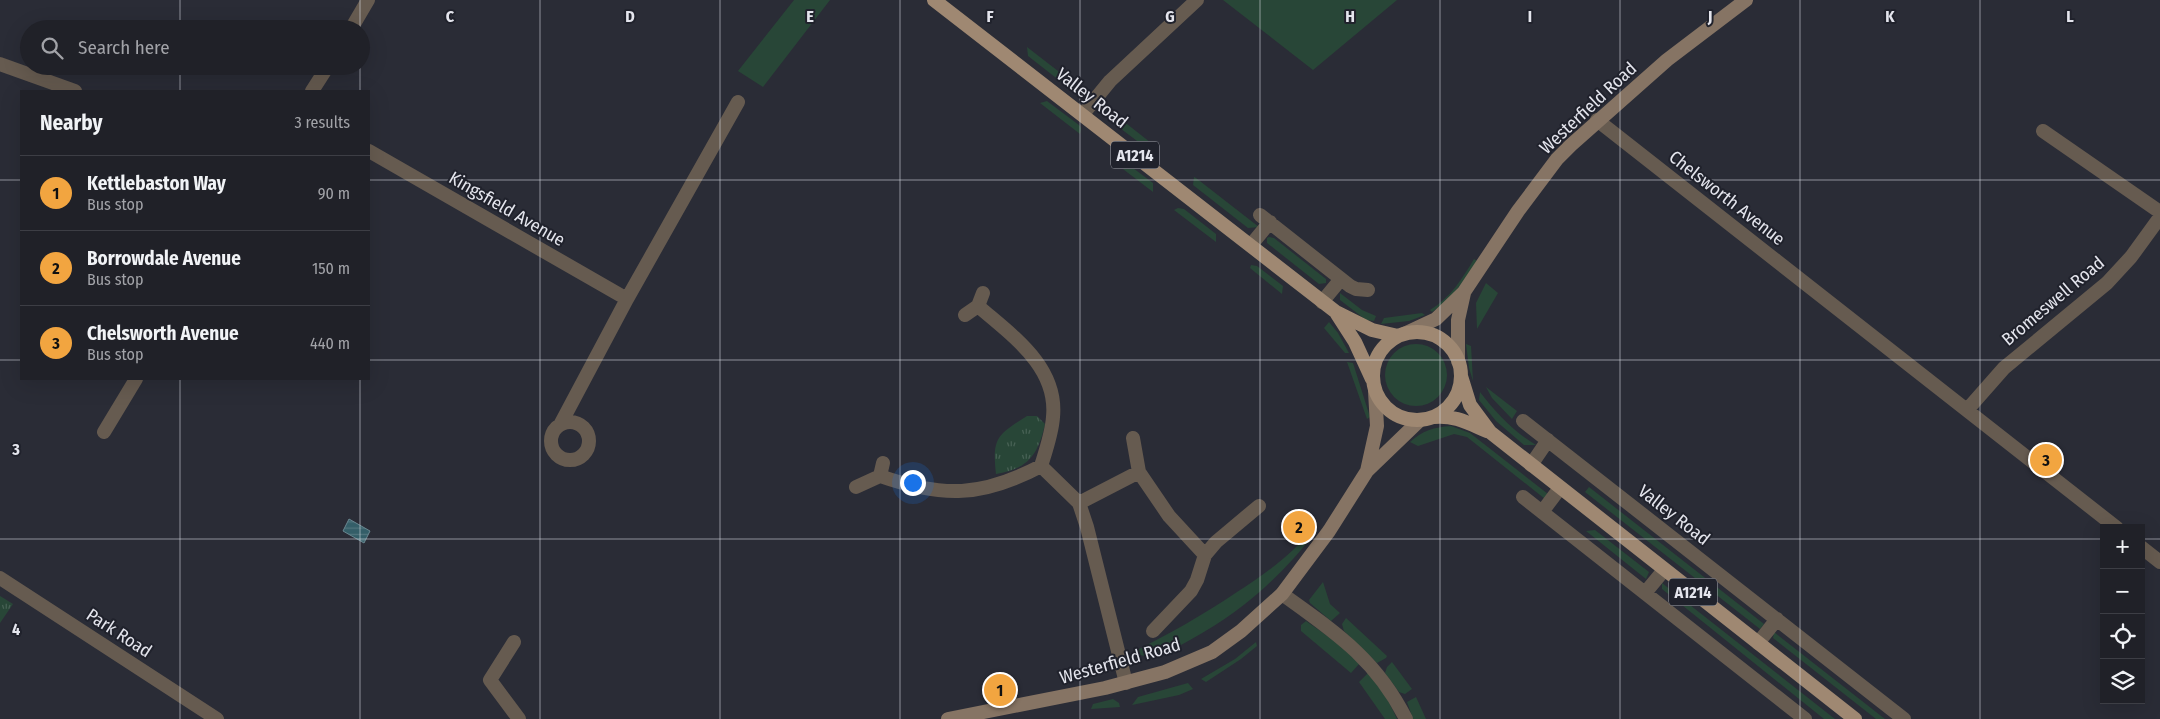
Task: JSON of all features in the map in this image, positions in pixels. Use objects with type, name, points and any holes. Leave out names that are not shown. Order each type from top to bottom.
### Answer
[{"type":"main road","name":"Valley Road","points":[[934,0],[1083,114],[1322,302],[1336,312],[1372,330],[1402,335]]},
{"type":"main road","name":"Westerfield Road","points":[[1402,335],[1436,319],[1464,292],[1537,184],[1557,159],[1597,120],[1667,60],[1746,0]]},
{"type":"main road","name":"Westerfield Road","points":[[1458,361],[1458,320],[1464,292]]},
{"type":"main road","name":"Valley Road","points":[[1336,312],[1355,342],[1374,386]]},
{"type":"main road","points":[[1426,333],[1443,341],[1452,350],[1458,361],[1461,376],[1459,390],[1452,403],[1434,417],[1420,420],[1406,419],[1393,413],[1382,404],[1374,386],[1373,367],[1378,354],[1387,344],[1402,335],[1426,333]]},
{"type":"main road","name":"A1214","points":[[1461,376],[1470,405],[1490,432]]},
{"type":"main road","name":"Westerfield Road","points":[[1367,471],[1378,426],[1374,386]]},
{"type":"main road","name":"A1214","points":[[1434,417],[1447,416],[1459,418],[1490,432],[1855,719]]},
{"type":"main road","name":"Westerfield Road","points":[[948,719],[1126,683],[1165,672],[1212,652],[1241,631],[1282,594],[1329,531],[1367,471],[1420,420]]},
{"type":"street","points":[[356,20],[368,0]]},
{"type":"street","points":[[1083,114],[1110,81],[1197,0]]},
{"type":"street","points":[[0,64],[20,71]]},
{"type":"street","points":[[31,75],[72,90]]},
{"type":"street","points":[[313,90],[322,75]]},
{"type":"street","points":[[560,425],[627,299],[738,102]]},
{"type":"street","name":"Chelsworth Avenue","points":[[1597,120],[2112,524]]},
{"type":"street","points":[[2043,131],[2160,212]]},
{"type":"street","name":"Kingsfield Avenue","points":[[370,152],[627,299]]},
{"type":"street","name":"Bromeswell Road","points":[[1967,410],[2004,368],[2118,272],[2160,217]]},
{"type":"street","points":[[1251,245],[1265,218],[1356,289],[1368,290]]},
{"type":"street","points":[[1322,302],[1342,279]]},
{"type":"street","points":[[965,315],[978,306],[983,293]]},
{"type":"street","points":[[856,487],[882,470],[924,488],[960,492],[992,487],[1020,477],[1041,466],[1053,418],[1051,394],[1046,379],[1034,357],[978,306]]},
{"type":"street","points":[[104,432],[135,380]]},
{"type":"street","name":"Valley Road","points":[[1523,421],[1904,719]]},
{"type":"street","points":[[1133,438],[1139,472],[1170,516],[1206,554]]},
{"type":"street","points":[[1531,465],[1548,440]]},
{"type":"street","points":[[1041,466],[1079,503],[1087,527],[1126,683]]},
{"type":"street","points":[[1079,503],[1139,472]]},
{"type":"street","points":[[1542,512],[1560,488]]},
{"type":"street","points":[[1523,497],[1805,719]]},
{"type":"street","points":[[1153,631],[1191,591],[1206,554],[1216,542],[1259,506]]},
{"type":"street","points":[[2145,550],[2160,562]]},
{"type":"street","points":[[1646,593],[1664,570]]},
{"type":"street","name":"Park Road","points":[[0,578],[217,719]]},
{"type":"street","points":[[1282,594],[1354,648],[1385,683],[1406,719]]},
{"type":"street","points":[[1758,643],[1777,619]]},
{"type":"street","points":[[514,642],[490,680],[519,719]]},
{"type":"green space","points":[[794,0],[830,0],[763,87],[738,71]]},
{"type":"green space","points":[[1223,0],[1397,0],[1313,70]]},
{"type":"green space","points":[[1027,47],[1080,88],[1069,88],[1028,56]]},
{"type":"green space","points":[[1047,101],[1079,125],[1081,128],[1080,134],[1040,103]]},
{"type":"green space","points":[[1104,106],[1155,146],[1149,150],[1108,119]]},
{"type":"green space","points":[[1123,164],[1129,165],[1153,183],[1153,192],[1119,166]]},
{"type":"green space","points":[[1194,177],[1259,227],[1248,228],[1193,185]]},
{"type":"green space","points":[[1178,208],[1184,209],[1216,234],[1216,242],[1174,210]]},
{"type":"green space","points":[[1267,238],[1274,238],[1326,279],[1326,283],[1319,284],[1267,243]]},
{"type":"green space","points":[[1474,259],[1477,261],[1457,289],[1446,302],[1432,312],[1430,310],[1455,287]]},
{"type":"green space","points":[[1251,265],[1257,266],[1283,286],[1282,294],[1250,268]]},
{"type":"green space","points":[[1486,283],[1498,293],[1477,329],[1476,303]]},
{"type":"green space","points":[[1340,293],[1362,310],[1376,316],[1374,321],[1366,320],[1340,300]]},
{"type":"green space","points":[[1422,313],[1425,315],[1409,321],[1381,324],[1384,318]]},
{"type":"green space","points":[[1329,322],[1338,333],[1349,353],[1345,353],[1324,328]]},
{"type":"green space","points":[[1416,344],[1433,349],[1438,353],[1442,358],[1447,375],[1442,392],[1438,397],[1433,401],[1416,406],[1399,401],[1394,397],[1390,392],[1385,375],[1390,358],[1394,353],[1399,349]]},
{"type":"green space","points":[[1466,344],[1471,346],[1473,381],[1469,368]]},
{"type":"green space","points":[[1347,362],[1353,363],[1370,417],[1367,419]]},
{"type":"green space","points":[[1486,387],[1517,411],[1512,419],[1492,398]]},
{"type":"green space","points":[[1480,392],[1505,421],[1536,445],[1524,445],[1496,421],[1479,400]]},
{"type":"green space","points":[[1027,416],[1037,416],[1045,424],[1035,452],[1024,464],[1007,472],[996,474],[995,452],[999,439],[1009,428]]},
{"type":"green space","points":[[1451,426],[1470,433],[1548,494],[1545,499],[1467,437],[1454,434],[1418,446],[1410,442],[1429,430]]},
{"type":"green space","points":[[1589,487],[1764,624],[1760,629],[1585,492]]},
{"type":"green space","points":[[1313,528],[1317,531],[1289,564],[1259,592],[1227,617],[1176,648],[1162,654],[1148,656],[1133,652],[1199,616],[1258,578],[1287,555]]},
{"type":"green space","points":[[1595,530],[1649,572],[1646,579],[1586,531]]},
{"type":"green space","points":[[1323,582],[1330,604],[1340,613],[1331,621],[1309,600]]},
{"type":"green space","points":[[1662,583],[1835,719],[1824,719],[1662,589]]},
{"type":"green space","points":[[0,596],[13,604],[0,623]]},
{"type":"green space","points":[[1346,618],[1387,656],[1386,658],[1377,663],[1344,631],[1342,624]]},
{"type":"green space","points":[[1306,621],[1341,646],[1359,664],[1351,673],[1301,631],[1301,625]]},
{"type":"green space","points":[[1774,632],[1885,719],[1876,719],[1773,638]]},
{"type":"green space","points":[[1256,642],[1257,646],[1241,659],[1206,682],[1201,679],[1235,659]]},
{"type":"green space","points":[[1392,662],[1412,689],[1405,694],[1399,692],[1385,673],[1387,667]]},
{"type":"green space","points":[[1368,673],[1387,698],[1397,719],[1385,719],[1359,682]]},
{"type":"green space","points":[[1188,683],[1193,689],[1179,695],[1132,705],[1138,697]]},
{"type":"green space","points":[[1416,697],[1426,719],[1413,719],[1407,702]]},
{"type":"green space","points":[[1113,699],[1119,703],[1120,707],[1091,709],[1093,704]]},
{"type":"water","points":[[349,519],[370,531],[364,543],[343,531]]},
{"type":"place","name":"Chelsworth Avenue","points":[[2046,460]]},
{"type":"place","name":"Borrowdale Avenue","points":[[1299,527]]},
{"type":"place","name":"Kettlebaston Way","points":[[1000,690]]}]
